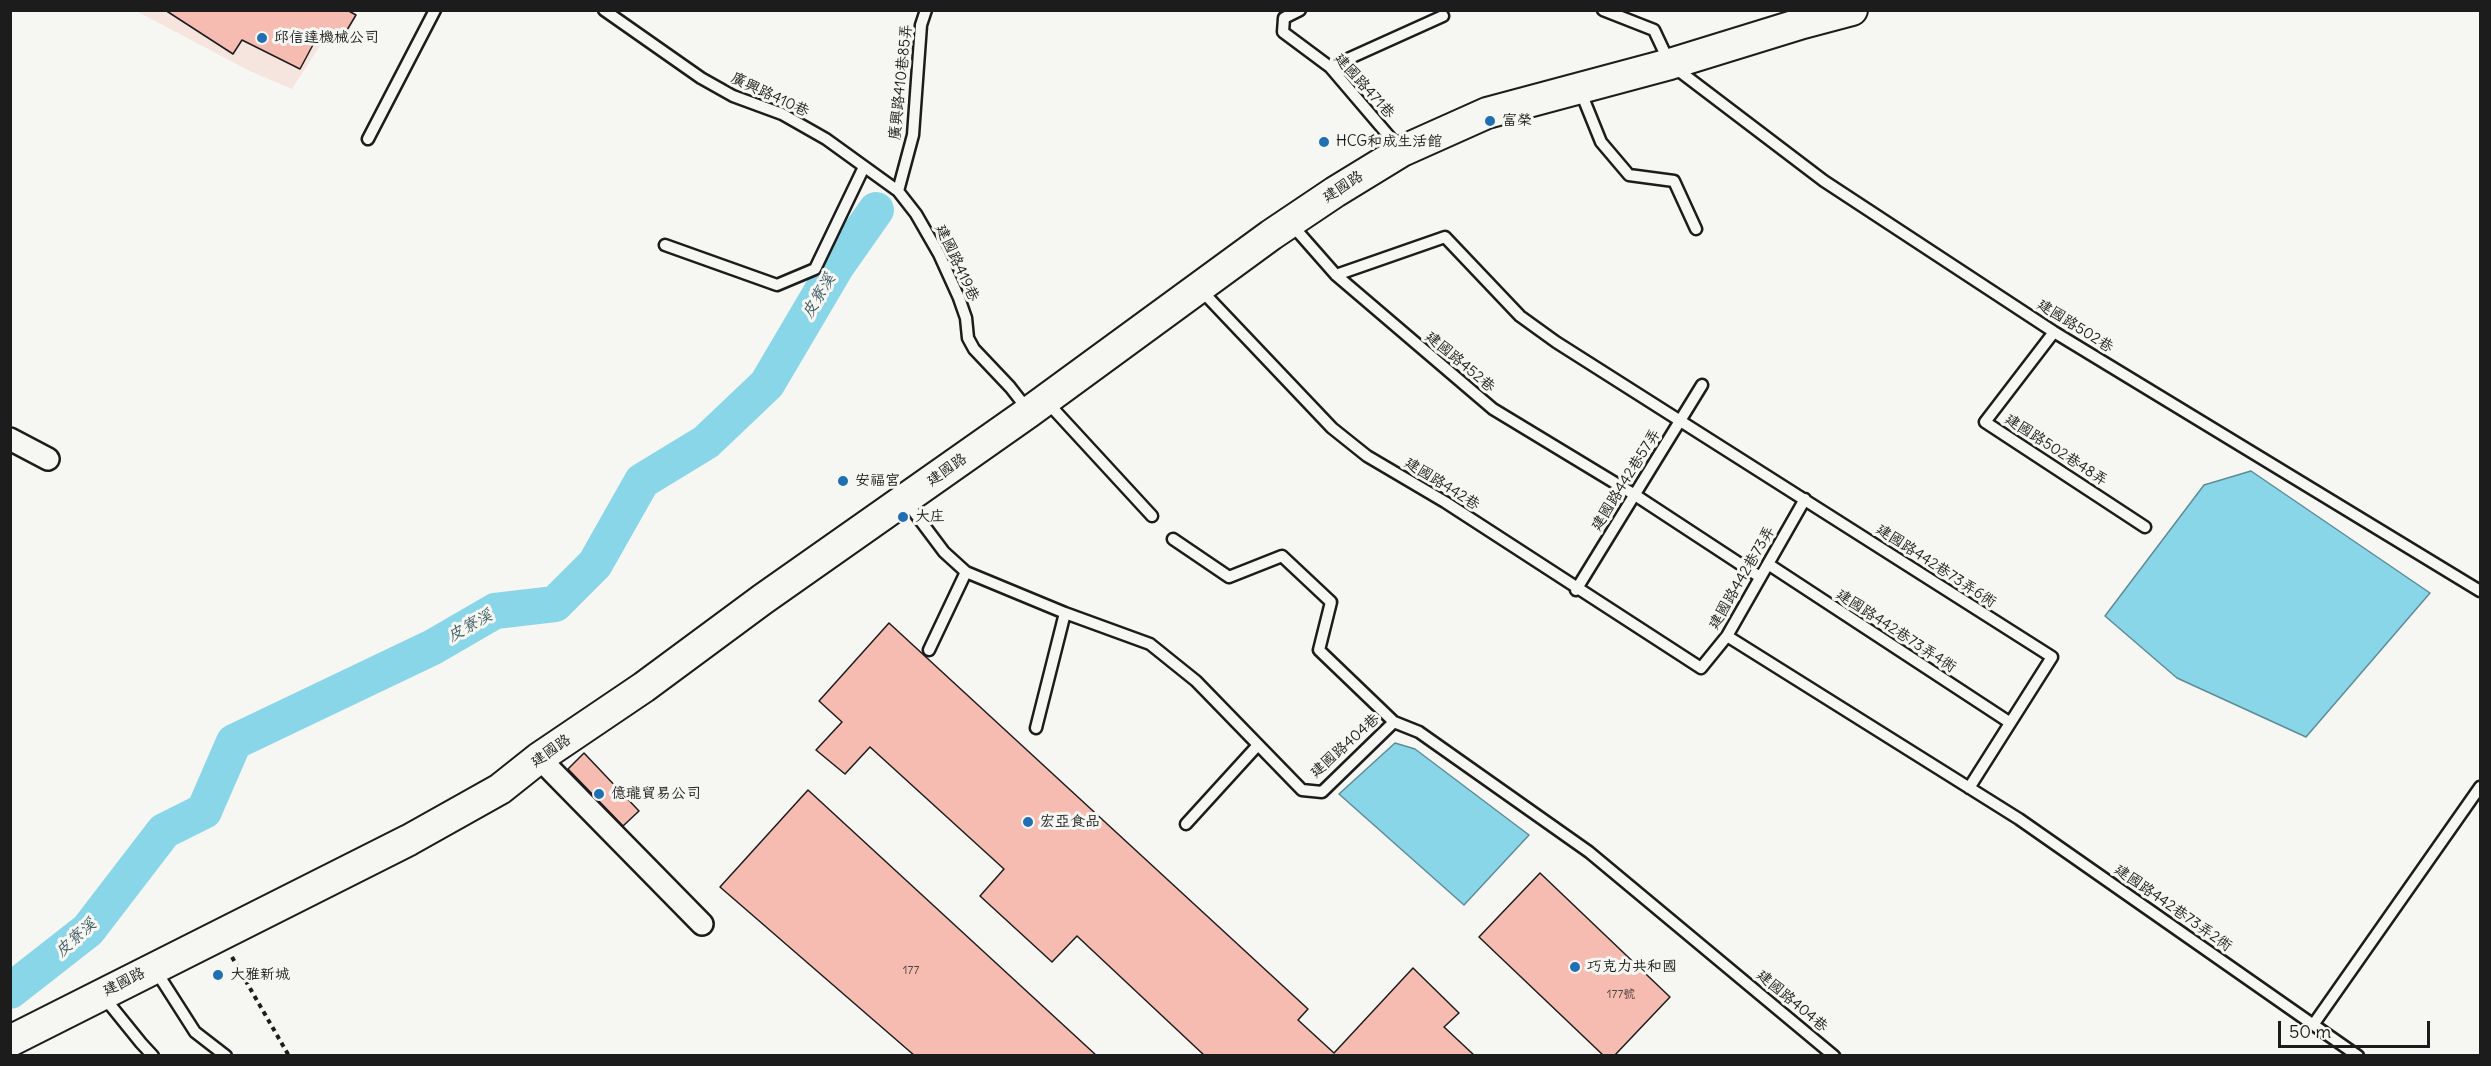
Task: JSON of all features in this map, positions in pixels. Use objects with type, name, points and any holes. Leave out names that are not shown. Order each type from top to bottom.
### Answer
[{"type":"street","name":"建國路","points":[[10,1041],[101,993],[409,840],[500,789],[539,758],[644,687],[763,599],[1037,406],[1290,222],[1402,152],[1488,113],[1670,64],[1852,10]]},
{"type":"street","points":[[10,439],[48,459]]},
{"type":"street","points":[[539,758],[702,924]]},
{"type":"lane","points":[[368,139],[435,10]]},
{"type":"lane","name":"廣興路410巷","points":[[604,10],[701,78],[733,96],[782,114],[826,139],[864,166]]},
{"type":"lane","name":"廣興路410巷85弄","points":[[898,191],[913,135],[921,25],[926,10]]},
{"type":"lane","name":"建國路471巷","points":[[1300,10],[1284,18],[1283,32],[1330,67],[1402,152]]},
{"type":"lane","points":[[1603,10],[1654,30],[1670,64]]},
{"type":"lane","points":[[1330,67],[1443,16]]},
{"type":"lane","name":"建國路502巷","points":[[1670,64],[1824,182],[2054,332],[2481,591]]},
{"type":"lane","points":[[1579,87],[1601,142],[1629,175],[1674,181],[1696,229]]},
{"type":"lane","points":[[665,245],[777,285],[815,269],[864,166]]},
{"type":"lane","name":"建國路419巷","points":[[864,166],[898,191],[916,214],[939,254],[966,318],[968,338],[974,349],[1010,387],[1037,406],[1152,516]]},
{"type":"lane","name":"建國路452巷","points":[[1290,222],[1336,276],[1493,409],[1635,495],[1760,577]]},
{"type":"lane","name":"建國路442巷73弄6衖","points":[[1336,276],[1445,237],[1520,316],[1556,342],[1681,419],[2052,657],[2009,722]]},
{"type":"lane","name":"建國路442巷","points":[[1199,287],[1332,428],[1367,456],[1445,502],[1576,590],[1701,668]]},
{"type":"lane","name":"建國路502巷48弄","points":[[2054,332],[1985,422],[2145,527]]},
{"type":"lane","name":"建國路442巷57弄","points":[[1576,590],[1702,385]]},
{"type":"lane","name":"建國路404巷","points":[[905,499],[944,552],[966,572],[1065,613],[1150,644],[1197,681],[1302,790],[1322,792],[1394,722],[1419,732],[1589,852],[1833,1056]]},
{"type":"lane","name":"建國路442巷73弄","points":[[1701,668],[1727,636],[1805,499]]},
{"type":"lane","points":[[1173,539],[1229,577],[1282,556],[1330,602],[1319,650],[1394,722]]},
{"type":"lane","name":"建國路442巷73弄4衖","points":[[1768,564],[2009,722]]},
{"type":"lane","points":[[929,650],[966,572]]},
{"type":"lane","points":[[1036,728],[1065,613]]},
{"type":"lane","name":"建國路442巷73弄2衖","points":[[1727,636],[2019,819],[2358,1056]]},
{"type":"lane","points":[[1969,788],[2009,722]]},
{"type":"lane","points":[[1186,824],[1258,745]]},
{"type":"lane","points":[[2313,1025],[2481,787]]},
{"type":"lane","points":[[154,968],[195,1032],[226,1056]]},
{"type":"lane","points":[[101,993],[153,1056]]},
{"type":"path","points":[[220,935],[289,1056]]},
{"type":"shaded area","name":"邱信達機械公司","points":[[353,10],[357,15],[343,44],[325,38],[292,89],[250,71],[136,11]]},
{"type":"water","points":[[2251,471],[2430,593],[2306,737],[2177,678],[2105,616],[2204,485]]},
{"type":"water","points":[[1395,743],[1415,749],[1529,835],[1464,905],[1339,794]]},
{"type":"building","name":"邱信達機械公司","points":[[165,10],[347,10],[356,15],[344,35],[322,28],[300,69],[242,40],[233,54]]},
{"type":"building","name":"宏亞食品","points":[[889,623],[1308,1009],[1298,1020],[1334,1053],[1413,968],[1459,1013],[1444,1027],[1475,1056],[1205,1056],[1077,936],[1052,962],[980,896],[1004,869],[870,747],[845,774],[816,750],[842,722],[819,701]]},
{"type":"building","name":"億瓏貿易公司","points":[[584,753],[639,811],[623,826],[568,769]]},
{"type":"building","points":[[808,790],[1097,1056],[915,1056],[720,887]]},
{"type":"building","name":"巧克力共和國","points":[[1540,873],[1670,997],[1614,1056],[1604,1056],[1479,937]]},
{"type":"waterway","name":"皮寮溪","points":[[10,991],[88,930],[164,831],[204,811],[234,742],[433,647],[495,611],[555,604],[595,564],[642,481],[706,442],[767,384],[836,267],[876,210]]},
{"type":"place","name":"邱信達機械公司","points":[[262,38]]},
{"type":"place","name":"富榮","points":[[1490,121]]},
{"type":"place","name":"HCG和成生活館","points":[[1324,142]]},
{"type":"place","name":"安福宮","points":[[843,481]]},
{"type":"place","name":"大庄","points":[[903,517]]},
{"type":"place","name":"億瓏貿易公司","points":[[599,794]]},
{"type":"place","name":"宏亞食品","points":[[1028,822]]},
{"type":"place","name":"巧克力共和國","points":[[1575,967]]},
{"type":"place","name":"大雅新城","points":[[218,975]]}]
